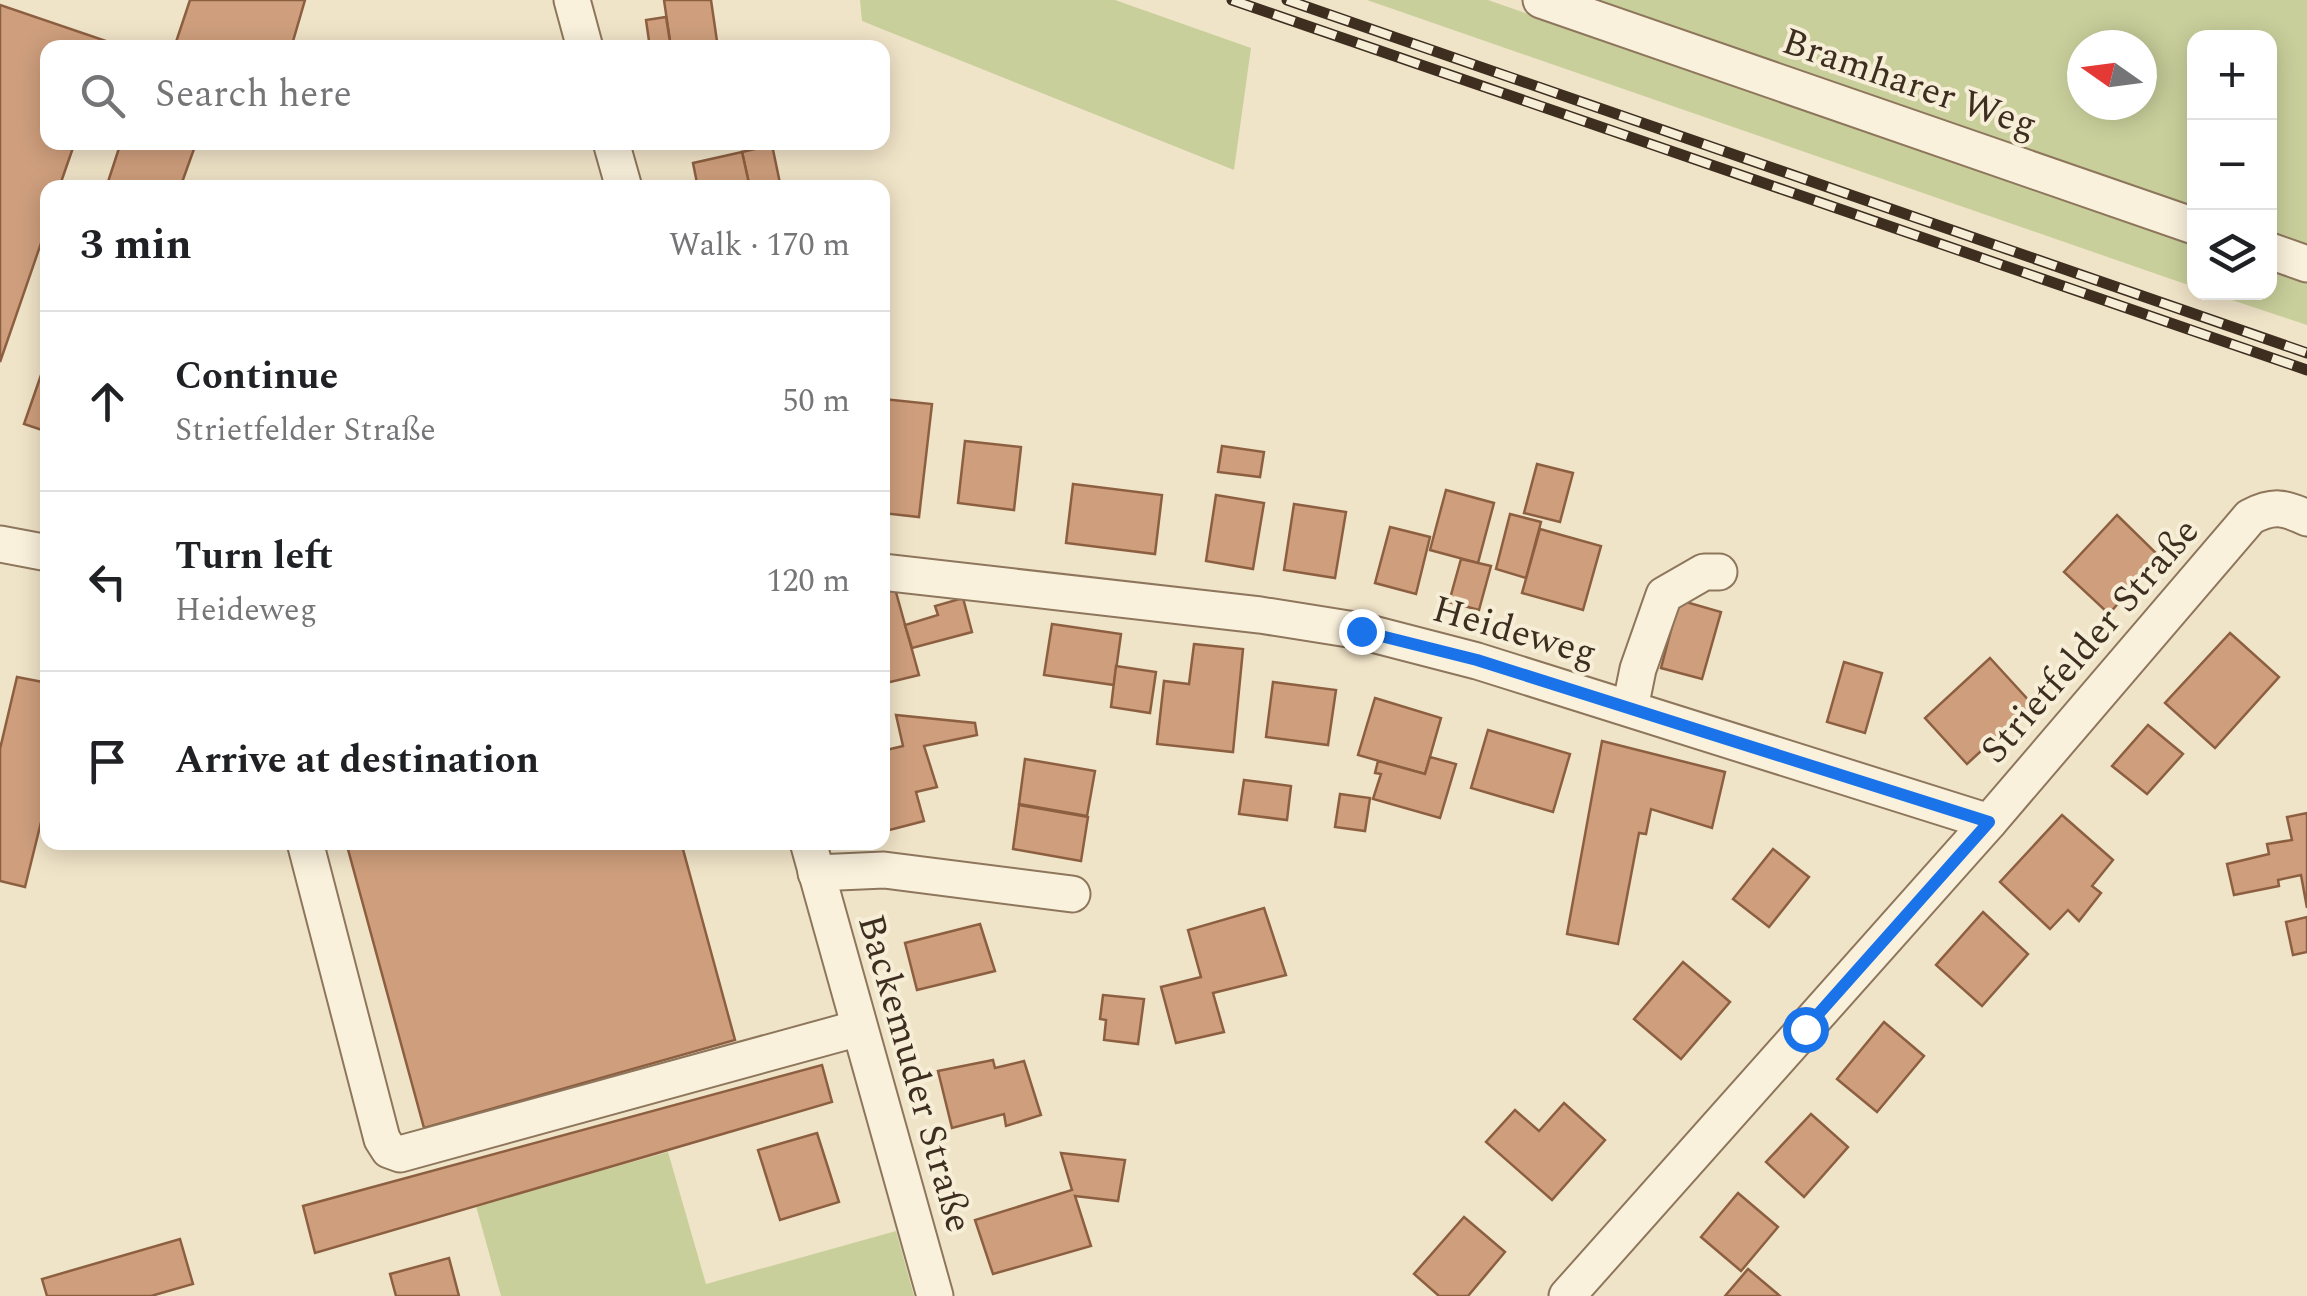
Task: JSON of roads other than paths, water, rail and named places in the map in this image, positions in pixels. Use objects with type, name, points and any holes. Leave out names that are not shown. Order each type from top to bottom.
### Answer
[{"type":"street","points":[[572,0],[583,40]]},
{"type":"street","name":"Bramharer Weg","points":[[1542,0],[2187,224]]},
{"type":"street","points":[[614,150],[622,180]]},
{"type":"street","points":[[2277,254],[2307,264]]},
{"type":"street","name":"Strietfelder Straße","points":[[1567,1296],[1989,822],[2250,517],[2270,506],[2297,513]]},
{"type":"street","points":[[0,544],[40,552]]},
{"type":"street","points":[[1630,708],[1638,669],[1664,595],[1704,572],[1719,572]]},
{"type":"street","name":"Heideweg","points":[[890,573],[1260,615],[1361,631],[1477,660],[1989,822]]},
{"type":"street","points":[[307,850],[382,1139],[389,1150],[400,1154],[859,1028]]},
{"type":"street","name":"Backemuder Straße","points":[[935,1296],[812,858],[1072,894]]},
{"type":"railway","points":[[1232,0],[2307,370]]},
{"type":"railway","points":[[1287,0],[2307,353]]}]
